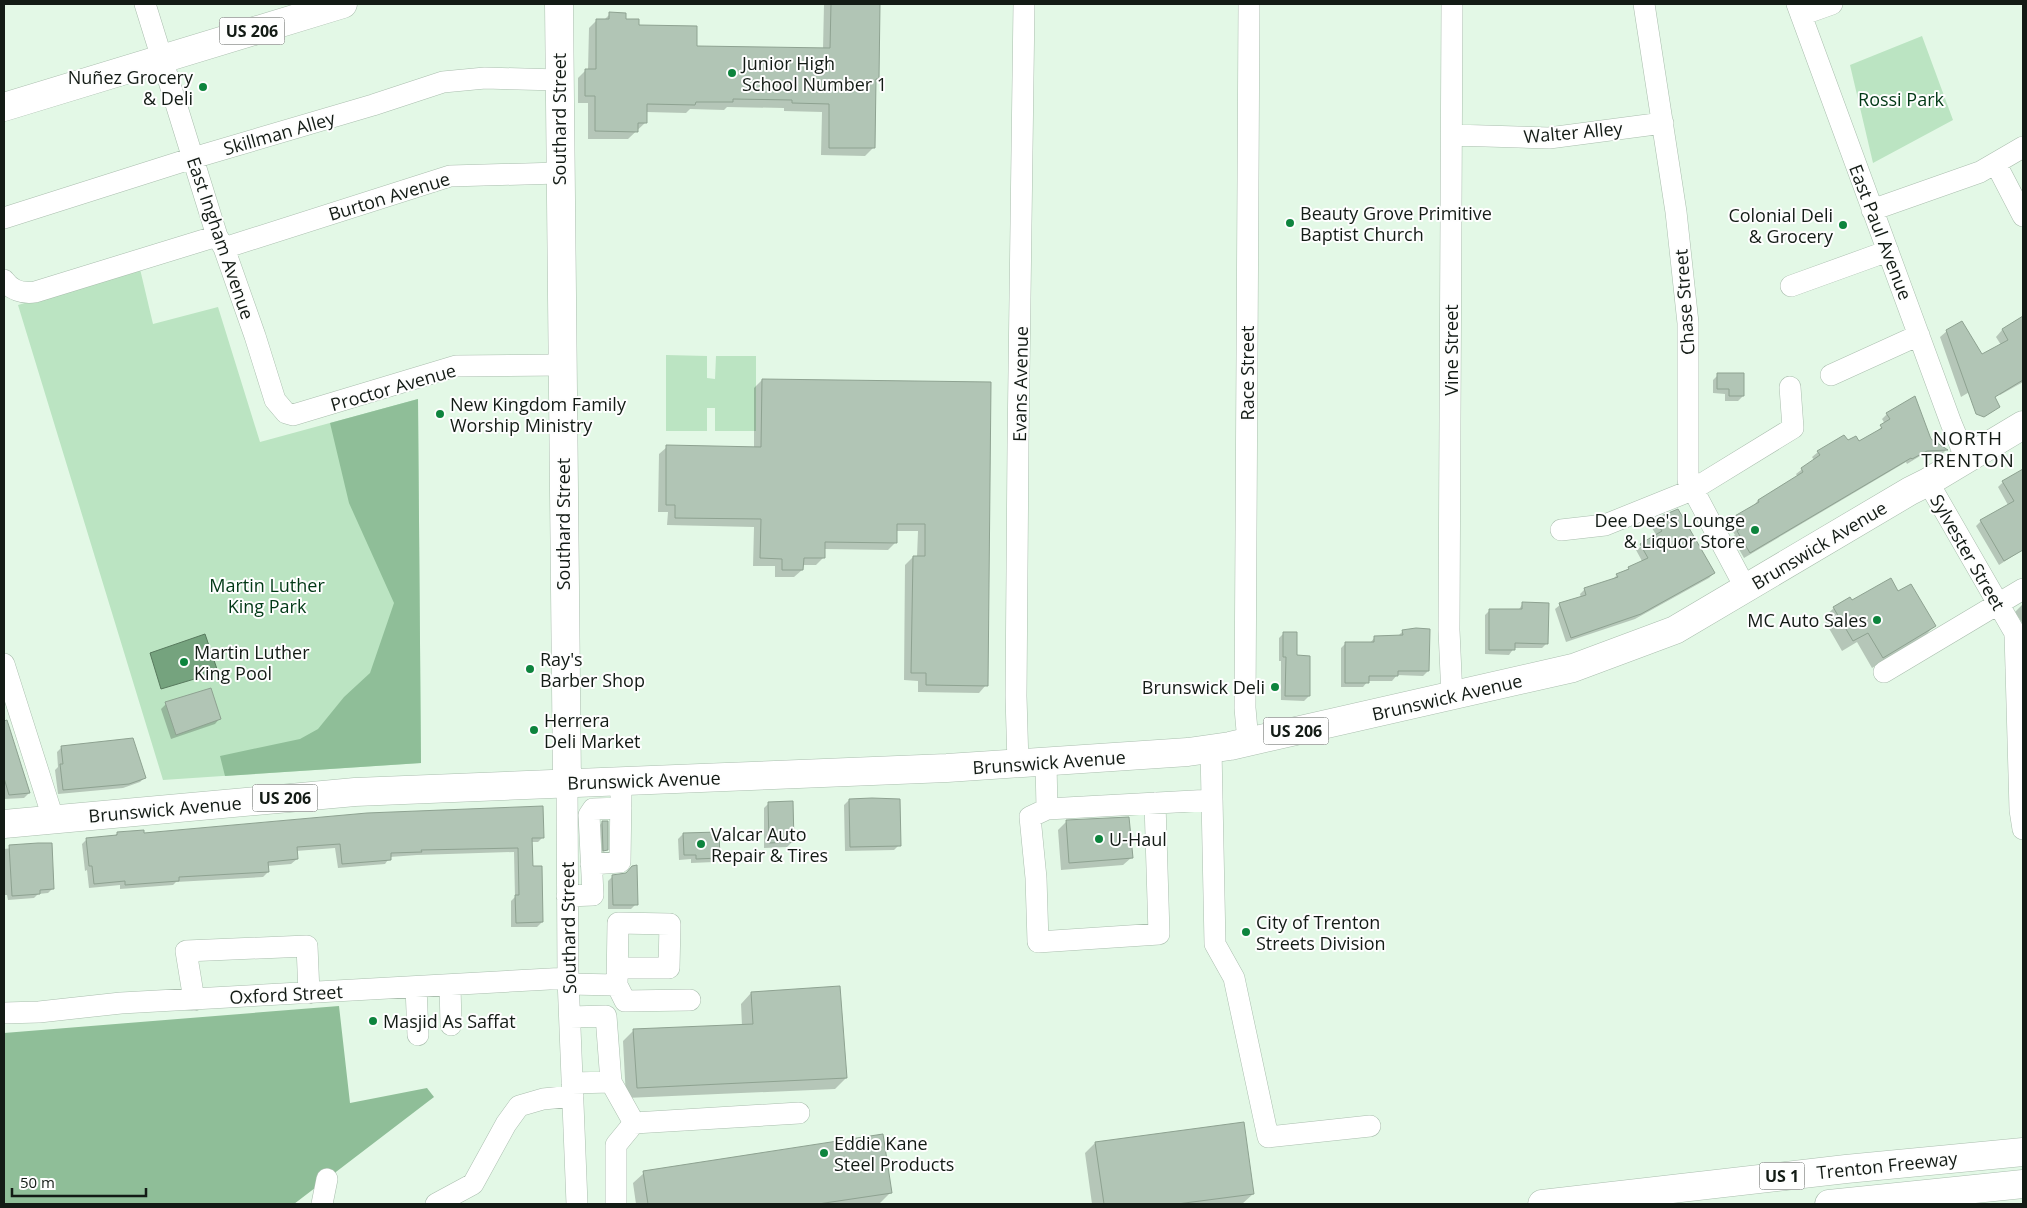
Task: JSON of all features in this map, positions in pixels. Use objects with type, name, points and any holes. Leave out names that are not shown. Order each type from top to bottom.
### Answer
[{"type":"main road","name":"US 206","points":[[4,107],[342,4]]},
{"type":"main road","name":"Southard Street","points":[[559,4],[559,173],[567,783]]},
{"type":"main road","name":"Brunswick Avenue","points":[[4,824],[53,818],[355,792],[947,768],[1211,749],[1248,742],[1573,668],[1646,642],[1675,630],[1910,490],[1928,482],[2023,426]]},
{"type":"main road","name":"Trenton Freeway","points":[[1542,1204],[1846,1169],[2023,1152]]},
{"type":"main road","name":"Trenton Freeway","points":[[1829,1204],[2023,1184]]},
{"type":"street","name":"East Ingham Avenue","points":[[145,4],[193,158],[255,336],[275,400],[286,413]]},
{"type":"street","name":"Evans Avenue","points":[[1018,764],[1016,696],[1024,4]]},
{"type":"street","name":"Race Street","points":[[1248,742],[1245,698],[1249,4]]},
{"type":"street","name":"Vine Street","points":[[1452,4],[1453,135],[1449,630],[1452,697]]},
{"type":"street","name":"Chase Street","points":[[1644,4],[1676,212],[1688,323],[1688,474],[1692,490],[1746,589]]},
{"type":"street","points":[[1799,10],[1832,4]]},
{"type":"street","name":"East Paul Avenue","points":[[1799,10],[1951,423],[1966,459]]},
{"type":"street","name":"Skillman Alley","points":[[4,218],[443,82],[485,78],[560,80]]},
{"type":"street","name":"Walter Alley","points":[[1453,135],[1549,138],[1663,123]]},
{"type":"street","points":[[1872,210],[1980,172],[2023,147]]},
{"type":"street","points":[[1996,164],[2023,216]]},
{"type":"street","name":"Burton Avenue","points":[[9,285],[27,293],[34,292],[221,242],[450,176],[559,173]]},
{"type":"street","points":[[1790,286],[1888,251]]},
{"type":"street","points":[[1831,375],[1920,335]]},
{"type":"street","name":"Proctor Avenue","points":[[286,413],[293,415],[456,366],[562,365]]},
{"type":"street","points":[[1561,530],[1605,525],[1692,490],[1793,428],[1790,386]]},
{"type":"street","name":"Sylvester Street","points":[[1928,482],[2014,633],[2020,810],[2023,830]]},
{"type":"street","points":[[1884,672],[2023,589]]},
{"type":"street","points":[[4,664],[53,818]]},
{"type":"street","points":[[1211,749],[1215,944],[1234,978],[1268,1137],[1370,1126]]},
{"type":"street","points":[[1046,762],[1047,809]]},
{"type":"street","points":[[592,864],[620,862],[622,781]]},
{"type":"street","name":"Southard Street","points":[[567,783],[568,981],[577,1204]]},
{"type":"street","points":[[1155,803],[1159,934],[1038,942],[1036,878],[1030,817],[1047,809],[1155,803],[1212,800]]},
{"type":"street","points":[[567,896],[593,895],[589,815],[592,809],[621,808]]},
{"type":"street","points":[[194,1000],[186,952],[307,946],[309,993]]},
{"type":"street","name":"Oxford Street","points":[[4,1013],[38,1012],[121,1003],[450,985],[568,981],[617,976],[626,1001],[690,1000]]},
{"type":"street","points":[[450,985],[451,1025]]},
{"type":"street","points":[[416,987],[418,1035]]},
{"type":"street","points":[[570,1015],[606,1016],[611,1082],[634,1123]]},
{"type":"street","points":[[436,1204],[473,1184],[506,1124],[519,1106],[572,1090],[611,1082]]},
{"type":"street","points":[[616,1204],[616,1145],[634,1123],[799,1113]]},
{"type":"street","points":[[322,1204],[327,1179]]},
{"type":"green space","name":"Rossi Park","points":[[1922,36],[1953,120],[1873,163],[1850,65]]},
{"type":"green space","name":"Martin Luther King Park","points":[[140,269],[153,324],[218,307],[260,442],[418,399],[421,763],[163,780],[18,305]]},
{"type":"green space","points":[[666,355],[707,356],[707,378],[715,379],[716,356],[756,356],[756,431],[715,431],[715,408],[707,408],[707,431],[666,431]]},
{"type":"shaded area","points":[[418,399],[421,763],[225,776],[220,756],[300,739],[318,729],[344,697],[370,673],[394,603],[349,503],[330,423]]},
{"type":"shaded area","name":"Martin Luther King Pool","points":[[205,634],[218,672],[161,689],[150,653]]},
{"type":"shaded area","points":[[339,1006],[350,1103],[427,1088],[434,1097],[294,1204],[4,1204],[4,1033]]},
{"type":"building","name":"Junior High School Number 1","points":[[831,4],[880,4],[879,79],[876,79],[875,148],[829,148],[829,104],[792,103],[792,100],[733,99],[733,102],[696,102],[695,105],[647,104],[647,123],[638,123],[638,132],[595,131],[595,96],[585,96],[585,69],[596,69],[596,19],[609,19],[609,12],[626,13],[626,19],[639,19],[639,25],[697,26],[697,46],[830,48]]},
{"type":"building","points":[[2023,316],[2023,380],[1995,397],[2000,407],[1984,417],[1976,414],[1946,330],[1962,321],[1982,354],[2008,340],[2002,329]]},
{"type":"building","points":[[1717,373],[1744,373],[1744,396],[1729,396],[1729,389],[1717,389]]},
{"type":"building","points":[[762,379],[991,382],[988,686],[926,685],[926,673],[911,673],[913,556],[925,556],[925,524],[897,524],[897,543],[825,542],[825,558],[804,558],[803,570],[782,570],[782,559],[760,558],[761,519],[675,518],[675,505],[666,505],[666,445],[761,447]]},
{"type":"building","points":[[1915,396],[1931,439],[1948,450],[1927,451],[1911,458],[1750,553],[1737,531],[1740,529],[1733,517],[1803,472],[1801,468],[1820,455],[1817,451],[1844,435],[1848,440],[1856,436],[1859,441],[1882,428],[1880,425],[1890,419],[1886,413]]},
{"type":"building","points":[[2023,469],[2023,550],[2004,561],[1980,520],[2014,501],[2002,481]]},
{"type":"building","points":[[1678,509],[1715,573],[1641,614],[1571,638],[1559,603],[1586,595],[1584,588],[1618,577],[1616,574],[1648,558],[1640,544],[1662,531],[1654,519]]},
{"type":"building","name":"MC Auto Sales","points":[[1891,578],[1898,591],[1911,584],[1936,626],[1883,658],[1868,633],[1853,641],[1833,607],[1850,597],[1852,600]]},
{"type":"building","points":[[1522,602],[1549,603],[1548,644],[1515,643],[1515,650],[1489,650],[1489,609],[1522,609]]},
{"type":"building","points":[[1430,629],[1429,671],[1398,671],[1398,676],[1369,676],[1369,683],[1345,683],[1345,642],[1374,642],[1374,636],[1403,635],[1402,630]]},
{"type":"building","points":[[1283,632],[1297,632],[1297,655],[1310,656],[1310,696],[1285,696],[1286,657],[1283,657]]},
{"type":"building","points":[[211,688],[221,719],[176,735],[165,702]]},
{"type":"building","points":[[7,720],[30,793],[9,795],[4,778],[4,721]]},
{"type":"building","points":[[133,738],[146,778],[129,784],[63,790],[60,764],[63,764],[61,746]]},
{"type":"building","points":[[849,799],[900,799],[901,846],[850,847]]},
{"type":"building","points":[[793,801],[794,842],[769,843],[768,802]]},
{"type":"building","points":[[543,806],[544,838],[532,838],[533,866],[542,866],[543,922],[516,923],[515,895],[519,895],[518,848],[421,850],[422,852],[391,853],[391,860],[342,864],[340,844],[297,847],[298,859],[268,862],[269,872],[179,877],[179,881],[125,885],[125,881],[94,884],[92,866],[89,866],[86,838],[117,835],[117,832],[144,830],[144,833],[367,813]]},
{"type":"building","name":"U-Haul","points":[[1129,817],[1133,858],[1069,863],[1066,820]]},
{"type":"building","points":[[602,821],[608,821],[608,850],[603,851]]},
{"type":"building","name":"Valcar Auto Repair & Tires","points":[[719,832],[720,858],[696,859],[696,855],[684,855],[683,833]]},
{"type":"building","points":[[52,843],[54,889],[40,890],[40,894],[12,896],[9,845]]},
{"type":"building","points":[[637,865],[638,905],[613,905],[612,875],[626,873],[632,866]]},
{"type":"building","points":[[840,986],[847,1078],[637,1088],[633,1029],[753,1024],[751,992]]},
{"type":"building","points":[[1244,1122],[1254,1194],[1177,1204],[1104,1204],[1095,1142]]},
{"type":"building","name":"Eddie Kane Steel Products","points":[[883,1134],[892,1193],[818,1204],[648,1204],[643,1171]]},
{"type":"place","name":"Junior High School Number 1","points":[[732,73]]},
{"type":"place","name":"Nuñez Grocery & Deli","points":[[203,87]]},
{"type":"place","name":"Beauty Grove Primitive Baptist Church","points":[[1290,223]]},
{"type":"place","name":"Colonial Deli & Grocery","points":[[1843,225]]},
{"type":"place","name":"New Kingdom Family Worship Ministry","points":[[440,414]]},
{"type":"place","name":"Dee Dee's Lounge & Liquor Store","points":[[1755,530]]},
{"type":"place","name":"MC Auto Sales","points":[[1877,620]]},
{"type":"place","name":"Martin Luther King Pool","points":[[184,662]]},
{"type":"place","name":"Ray's Barber Shop","points":[[530,669]]},
{"type":"place","name":"Brunswick Deli","points":[[1275,687]]},
{"type":"place","name":"Herrera Deli Market","points":[[534,730]]},
{"type":"place","name":"U-Haul","points":[[1099,839]]},
{"type":"place","name":"Valcar Auto Repair & Tires","points":[[701,844]]},
{"type":"place","name":"City of Trenton Streets Division","points":[[1246,932]]},
{"type":"place","name":"Masjid As Saffat","points":[[373,1021]]},
{"type":"place","name":"Eddie Kane Steel Products","points":[[824,1153]]},
{"type":"district","name":"NORTH TRENTON","points":[[1968,449]]}]
